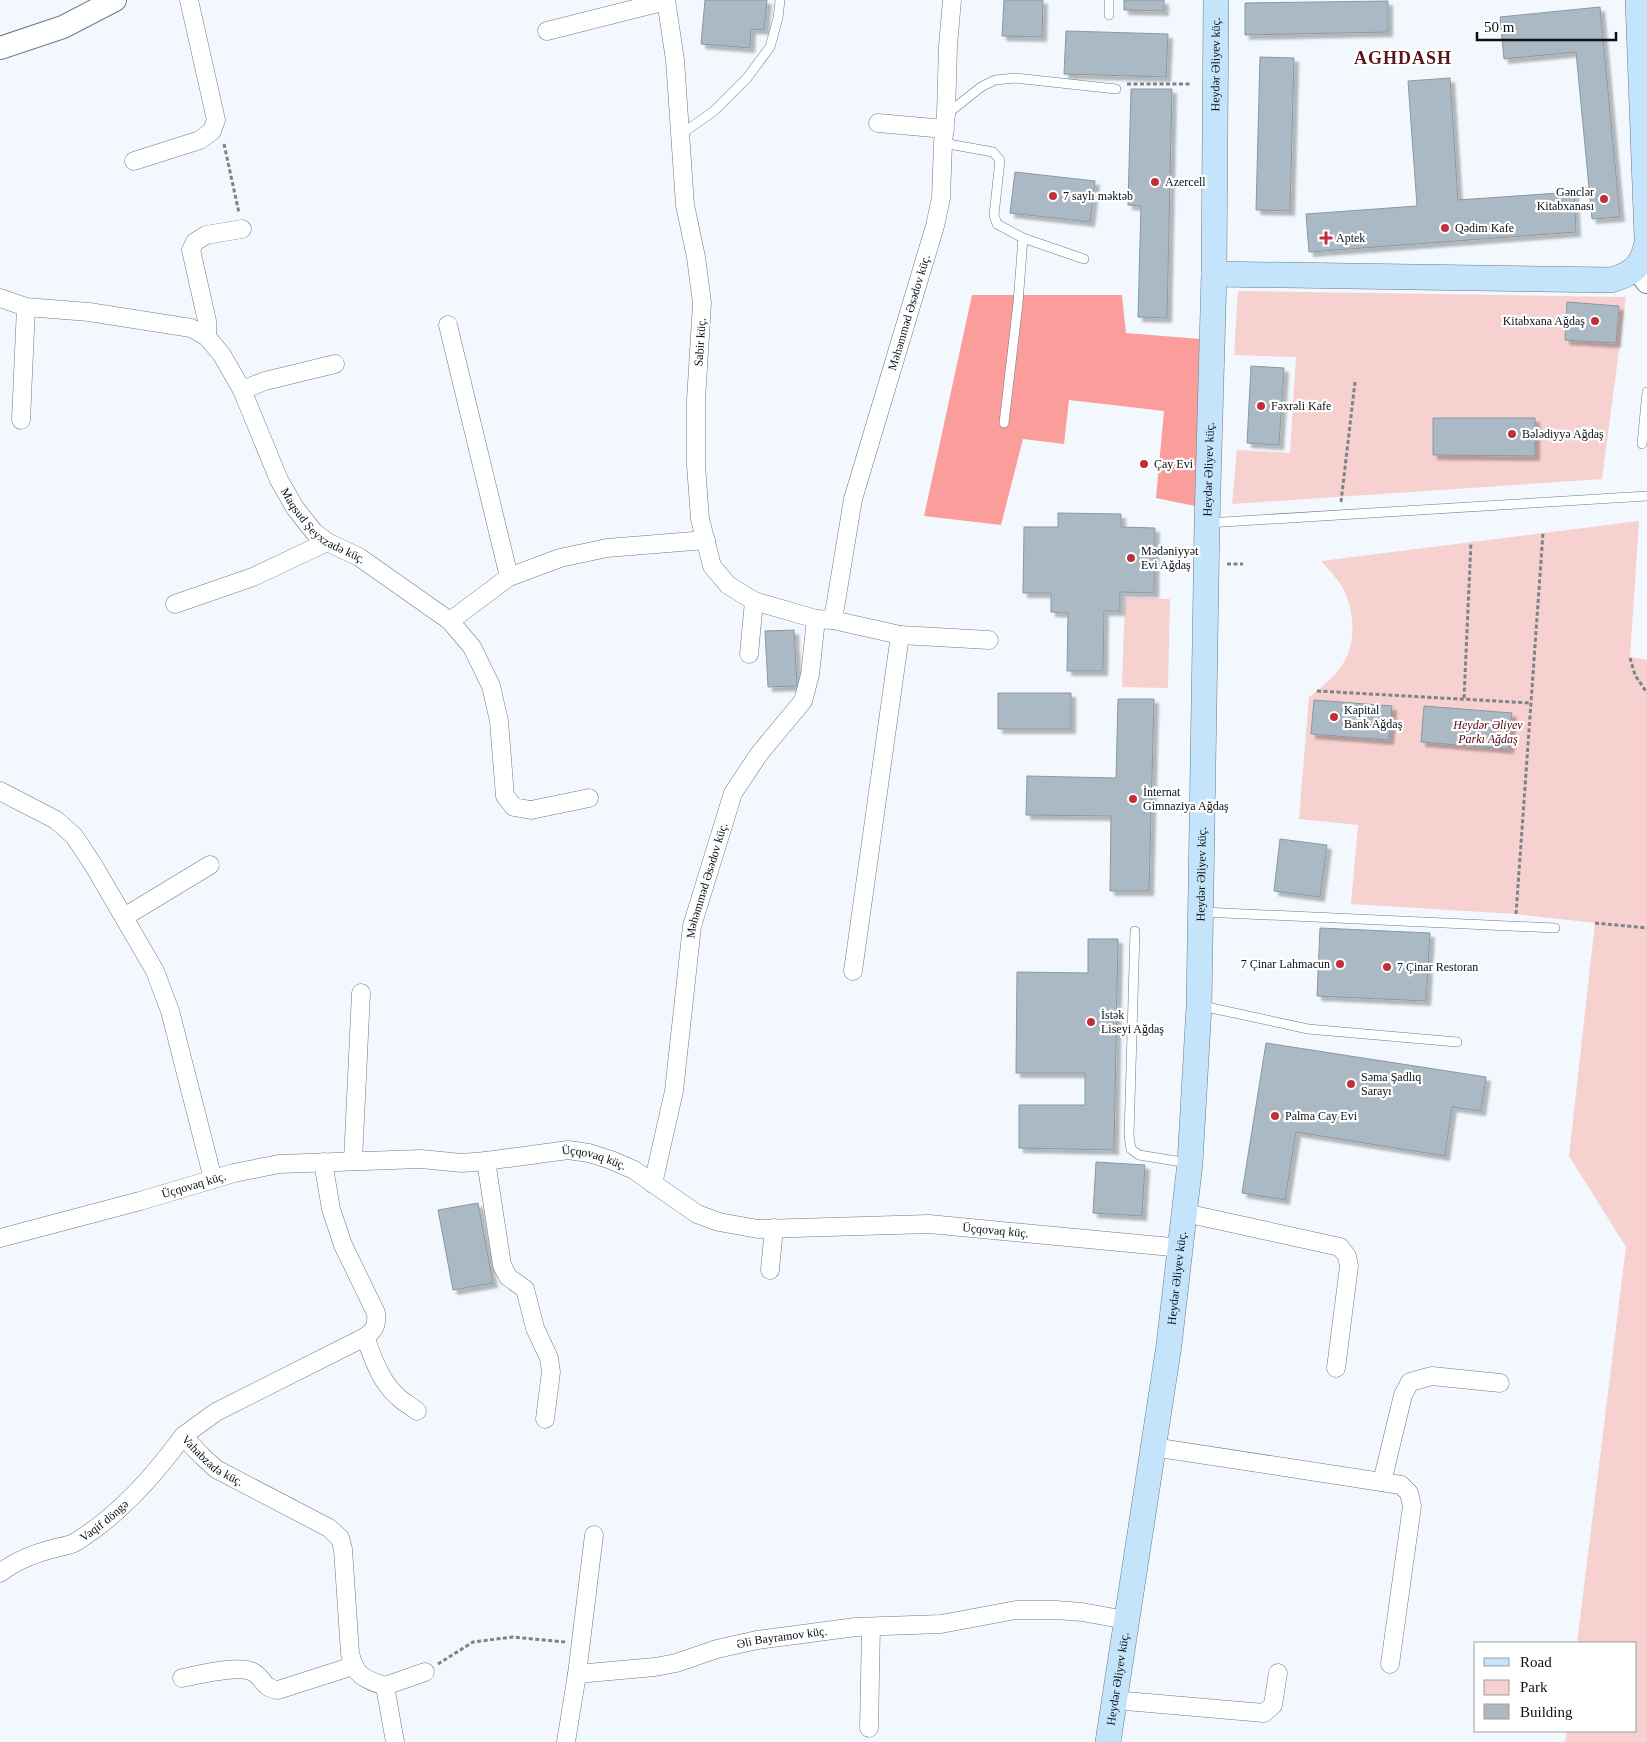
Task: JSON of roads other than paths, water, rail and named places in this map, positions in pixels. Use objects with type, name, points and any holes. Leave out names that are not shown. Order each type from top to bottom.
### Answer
[{"type":"main road","name":"Heydər Əliyev küç.","points":[[1108,1742],[1169,1344],[1182,1248],[1190,1163],[1199,1006],[1207,523],[1214,274],[1216,0]]},
{"type":"main road","points":[[1638,0],[1643,68],[1647,239]]},
{"type":"main road","points":[[1214,274],[1611,280],[1623,276],[1642,275],[1647,243]]},
{"type":"street","points":[[0,48],[63,27],[115,0]]},
{"type":"street","points":[[134,161],[200,140],[212,131],[216,120],[189,0]]},
{"type":"street","points":[[547,31],[666,0]]},
{"type":"street","name":"Sabir küç.","points":[[666,0],[675,60],[685,205],[696,257],[702,303],[696,400],[696,465],[700,519],[712,566],[728,585],[754,601],[824,620]]},
{"type":"street","name":"Məhəmməd Əsədov küç.","points":[[653,1184],[674,1091],[694,918],[733,793],[759,754],[803,701],[853,499],[935,226],[941,198],[952,0]]},
{"type":"street","points":[[878,123],[945,129]]},
{"type":"street","points":[[207,337],[207,321],[191,250],[194,242],[206,235],[242,229]]},
{"type":"street","name":"Maqsud Şeyxzadə küç.","points":[[0,298],[26,307],[89,312],[191,328],[207,337],[222,355],[242,390],[279,480],[296,508],[314,532],[327,542],[359,557],[450,621],[472,647],[491,686],[499,722],[506,796],[514,807],[531,810],[589,798]]},
{"type":"street","points":[[21,420],[26,307]]},
{"type":"street","points":[[448,325],[509,577]]},
{"type":"street","points":[[242,390],[265,381],[335,364]]},
{"type":"street","points":[[450,621],[509,577],[560,558],[606,548],[706,540]]},
{"type":"street","points":[[175,604],[253,577],[327,542]]},
{"type":"street","points":[[750,654],[754,601]]},
{"type":"street","points":[[824,620],[900,635],[989,640]]},
{"type":"street","points":[[853,971],[900,635]]},
{"type":"street","points":[[0,791],[56,820],[74,836],[94,866],[156,971],[170,1011],[213,1179]]},
{"type":"street","points":[[124,917],[210,865]]},
{"type":"street","points":[[353,1161],[361,993]]},
{"type":"street","name":"Üçqovaq küç.","points":[[0,1238],[140,1201],[234,1173],[279,1164],[421,1159],[462,1163],[568,1150],[589,1152],[634,1170],[697,1214],[719,1222],[758,1229],[929,1224],[1182,1248]]},
{"type":"street","points":[[486,1161],[502,1265],[508,1277],[525,1289],[539,1338],[549,1358],[551,1372],[545,1419]]},
{"type":"street","points":[[323,1162],[332,1209],[343,1245],[376,1313],[377,1323],[373,1331],[365,1337],[378,1371],[386,1383],[397,1396],[417,1410]]},
{"type":"street","points":[[1185,1213],[1340,1247],[1347,1256],[1349,1266],[1336,1368]]},
{"type":"street","points":[[770,1270],[774,1228]]},
{"type":"street","name":"Vahabzadə küç.","points":[[353,1666],[350,1653],[344,1549],[340,1538],[329,1528],[216,1469],[184,1436],[216,1412],[365,1337]]},
{"type":"street","points":[[1382,1482],[1403,1395],[1410,1382],[1432,1376],[1500,1383]]},
{"type":"street","name":"Vaqif döngə","points":[[0,1573],[26,1558],[72,1544],[94,1529],[129,1499],[168,1458],[184,1436]]},
{"type":"street","points":[[1153,1447],[1382,1482],[1401,1486],[1409,1493],[1412,1506],[1390,1664]]},
{"type":"street","points":[[566,1742],[577,1674],[594,1536]]},
{"type":"street","name":"Əli Bayramov küç.","points":[[577,1674],[655,1667],[676,1663],[717,1649],[757,1640],[856,1627],[941,1624],[1016,1610],[1082,1612],[1126,1620]]},
{"type":"street","points":[[870,1728],[871,1627]]},
{"type":"street","points":[[182,1678],[240,1669],[253,1672],[269,1689],[278,1690],[353,1666],[361,1676],[385,1686],[425,1672]]},
{"type":"street","points":[[1114,1700],[1264,1713],[1273,1704],[1278,1673]]},
{"type":"street","points":[[385,1686],[395,1742]]},
{"type":"lane","points":[[680,135],[714,111],[747,78],[770,47],[778,18],[780,0]]},
{"type":"lane","points":[[1108,15],[1109,0]]},
{"type":"lane","points":[[1084,259],[1023,238],[997,224],[994,215],[1000,160],[994,152],[945,129],[981,88],[995,80],[1016,78],[1116,89]]},
{"type":"lane","points":[[1004,424],[1018,303],[1023,238]]},
{"type":"lane","points":[[1642,444],[1647,392]]},
{"type":"lane","points":[[1207,523],[1647,496]]},
{"type":"lane","points":[[1200,911],[1555,928]]},
{"type":"lane","points":[[1135,931],[1129,1136],[1131,1150],[1139,1155],[1190,1163]]},
{"type":"lane","points":[[1199,1006],[1308,1029],[1457,1042]]},
{"type":"place","name":"Azercell","points":[[1155,182]]},
{"type":"place","name":"7 saylı məktəb","points":[[1053,196]]},
{"type":"place","name":"Gənclər Kitabxanası","points":[[1604,199]]},
{"type":"place","name":"Qədim Kafe","points":[[1445,228]]},
{"type":"place","name":"Aptek","points":[[1326,238]]},
{"type":"place","name":"Kitabxana Ağdaş","points":[[1595,321]]},
{"type":"place","name":"Fəxrəli Kafe","points":[[1261,406]]},
{"type":"place","name":"Bələdiyyə Ağdaş","points":[[1512,434]]},
{"type":"place","name":"Çay Evi","points":[[1144,464]]},
{"type":"place","name":"Mədəniyyət Evi Ağdaş","points":[[1131,558]]},
{"type":"place","name":"Kapital Bank Ağdaş","points":[[1334,717]]},
{"type":"place","name":"İnternat Gimnaziya Ağdaş","points":[[1133,799]]},
{"type":"place","name":"7 Çinar Lahmacun","points":[[1340,964]]},
{"type":"place","name":"7 Çinar Restoran","points":[[1387,967]]},
{"type":"place","name":"İstək Liseyi Ağdaş","points":[[1091,1022]]},
{"type":"place","name":"Səma Şadlıq Sarayı","points":[[1351,1084]]},
{"type":"place","name":"Palma Cay Evi","points":[[1275,1116]]},
{"type":"district","name":"AGHDASH","points":[[1403,58]]},
{"type":"park label","name":"Heydər Əliyev Parkı Ağdaş","points":[[1488,732]]}]
